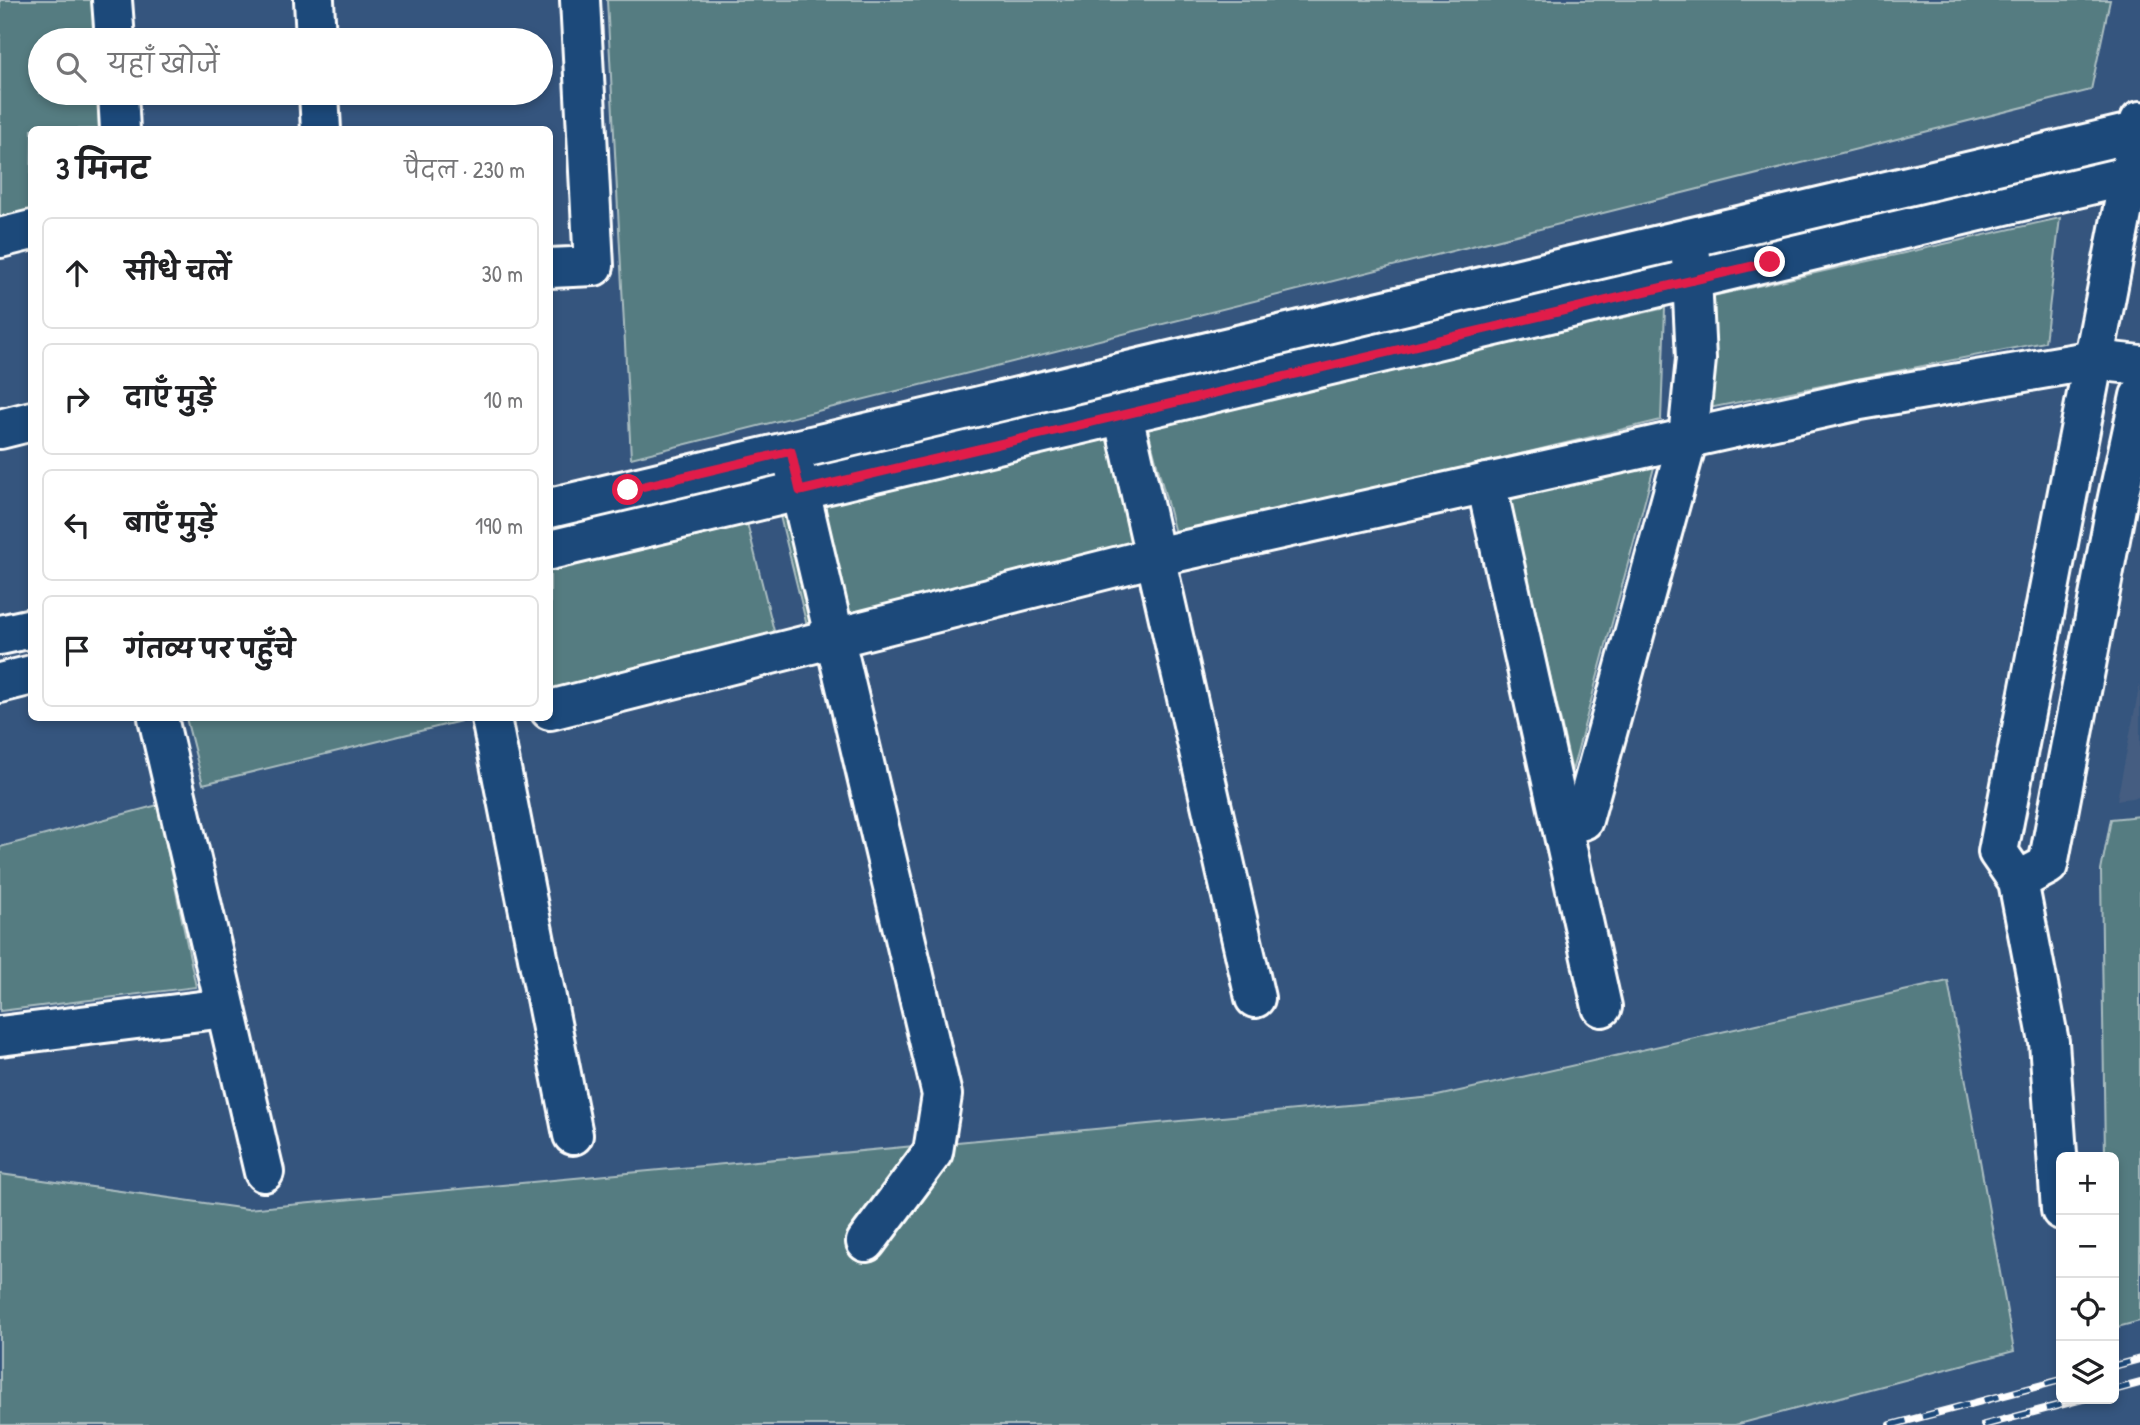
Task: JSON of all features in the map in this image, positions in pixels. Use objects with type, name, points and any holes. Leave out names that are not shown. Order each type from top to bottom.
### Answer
[{"type":"street","points":[[112,0],[114,28]]},
{"type":"street","points":[[314,0],[315,28]]},
{"type":"street","points":[[553,268],[594,266],[580,0]]},
{"type":"street","points":[[119,105],[120,126]]},
{"type":"street","points":[[320,105],[321,126]]},
{"type":"street","points":[[553,507],[1690,237],[2139,127],[2135,175],[2094,360],[1998,852],[2018,881],[2049,1042],[2057,1152]]},
{"type":"street","points":[[553,549],[2135,175]]},
{"type":"street","points":[[0,238],[28,231]]},
{"type":"street","points":[[1562,826],[1583,820],[1688,438],[1696,359],[1690,237]]},
{"type":"street","points":[[553,709],[1155,557],[1860,400],[2094,360],[2140,365]]},
{"type":"street","points":[[2018,881],[2048,865],[2117,502],[2140,396]]},
{"type":"street","points":[[1123,415],[1255,998]]},
{"type":"street","points":[[0,429],[28,422]]},
{"type":"street","points":[[791,451],[942,1095],[933,1152],[866,1242]]},
{"type":"street","points":[[1486,483],[1602,1007]]},
{"type":"street","points":[[0,635],[28,629]]},
{"type":"street","points":[[0,682],[28,676]]},
{"type":"street","points":[[159,721],[264,1172]]},
{"type":"street","points":[[501,721],[573,1135]]},
{"type":"street","points":[[0,1036],[225,1008]]},
{"type":"shaded area","points":[[2140,683],[2140,797],[2117,800]]},
{"type":"green space","points":[[0,0],[95,0],[97,28],[28,28],[28,105],[102,105],[104,126],[28,126],[28,211],[0,219]]},
{"type":"green space","points":[[607,0],[2110,0],[2091,90],[631,458]]},
{"type":"green space","points":[[2060,218],[2045,342],[1709,408],[1713,296]]},
{"type":"green space","points":[[1665,308],[1661,420],[1176,537],[1147,426]]},
{"type":"green space","points":[[1111,436],[1138,546],[807,626],[780,516]]},
{"type":"green space","points":[[1656,460],[1572,771],[1510,499]]},
{"type":"green space","points":[[747,523],[775,635],[553,695],[553,569]]},
{"type":"green space","points":[[187,721],[461,721],[203,784]]},
{"type":"green space","points":[[158,805],[196,987],[0,1011],[0,847]]},
{"type":"green space","points":[[2140,816],[2140,1321],[2119,1327],[2119,1152],[2105,1152],[2101,871],[2111,819]]},
{"type":"green space","points":[[1948,981],[2014,1351],[1735,1425],[0,1425],[0,1174],[247,1209],[1433,1097]]},
{"type":"railway","points":[[2119,1365],[2140,1359]]},
{"type":"railway","points":[[1891,1425],[2056,1381]]},
{"type":"railway","points":[[2119,1389],[2140,1383]]},
{"type":"railway","points":[[1984,1425],[2064,1404]]},
{"type":"route","points":[[628,490],[791,451],[800,491],[1770,262]]}]
